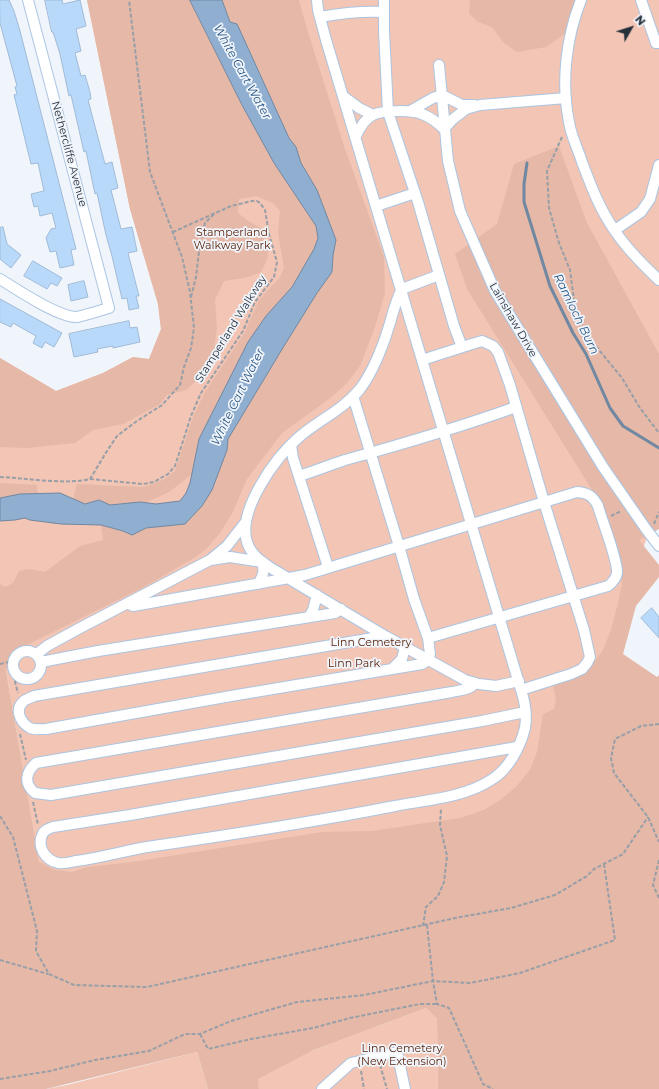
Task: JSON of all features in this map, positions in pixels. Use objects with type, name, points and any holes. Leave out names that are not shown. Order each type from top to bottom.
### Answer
[{"type":"street","name":"Nethercliffe Avenue","points":[[0,279],[66,316],[76,317],[109,308],[28,0]]},
{"type":"street","points":[[317,0],[320,17],[343,96],[520,685],[525,703],[525,728],[515,753],[506,767],[492,780],[476,788],[441,797],[358,813],[140,849],[88,860],[60,864],[51,861],[45,856],[40,842],[44,832],[53,826],[130,815],[517,747]]},
{"type":"street","points":[[384,0],[388,112],[415,193],[454,326],[462,347]]},
{"type":"street","points":[[581,0],[574,17],[566,55],[566,98],[569,123],[598,202],[615,230],[635,257],[659,280]]},
{"type":"street","points":[[641,0],[656,43],[659,43]]},
{"type":"street","points":[[320,17],[362,11],[384,12]]},
{"type":"street","name":"Lainshaw Drive","points":[[439,65],[448,161],[460,211],[495,291],[603,467],[630,508],[659,546]]},
{"type":"street","points":[[410,111],[433,98],[442,95],[462,105],[480,105],[566,98]]},
{"type":"street","points":[[343,96],[359,108],[373,115]]},
{"type":"street","points":[[356,136],[360,127],[373,115],[388,112],[410,111],[422,114],[435,121],[444,129],[453,119],[466,109],[480,105]]},
{"type":"street","points":[[615,230],[641,212],[650,199],[659,165]]},
{"type":"street","points":[[376,206],[415,193]]},
{"type":"street","points":[[422,360],[482,342],[493,346],[498,352],[503,363],[589,649],[590,658],[582,669],[571,674],[520,685],[496,686],[465,680],[382,634],[262,562],[254,556],[247,544],[244,530],[246,522],[256,495],[269,471],[282,453],[299,437],[349,400],[360,389],[379,352],[397,299],[402,289],[439,275]]},
{"type":"street","points":[[353,396],[414,599],[428,638],[430,654],[428,660],[422,664],[46,729],[32,728],[25,724],[19,715],[19,708],[24,701],[34,696],[379,637],[382,634]]},
{"type":"street","points":[[299,476],[370,453],[404,444],[516,407]]},
{"type":"street","points":[[291,445],[293,458],[328,568]]},
{"type":"street","points":[[127,603],[133,606],[289,578],[328,568],[471,523],[493,518],[577,492],[586,492],[593,497],[598,506],[615,561],[617,574],[608,586],[428,638]]},
{"type":"street","points":[[246,522],[228,546],[210,560],[53,643],[39,658],[40,671],[34,678],[25,679],[16,675],[13,661],[19,653],[23,651],[28,650],[39,658],[98,651],[335,613],[341,610]]},
{"type":"street","points":[[210,560],[230,558],[262,562]]},
{"type":"street","points":[[258,584],[264,570],[262,562]]},
{"type":"street","points":[[308,617],[314,610],[317,595]]},
{"type":"street","points":[[354,641],[359,632],[358,620]]},
{"type":"street","points":[[392,668],[402,659],[405,647]]},
{"type":"street","points":[[475,683],[467,689],[452,692],[52,760],[36,764],[31,768],[27,776],[28,784],[34,793],[51,795],[482,721],[525,712]]},
{"type":"street","points":[[322,1089],[351,1063],[397,1052],[405,1089]]},
{"type":"path","name":"Stamperland Walkway","points":[[90,479],[106,451],[117,436],[137,421],[162,406],[180,385],[184,367],[192,348],[194,328],[191,299],[182,257],[150,172],[129,0]]},
{"type":"path","points":[[569,123],[547,171],[550,208],[559,242],[570,270],[575,308],[586,334],[622,378],[640,408],[659,433]]},
{"type":"path","name":"Stamperland Walkway","points":[[0,477],[63,481],[83,481],[90,479],[143,484],[154,482],[168,474],[175,466],[191,416],[201,393],[242,331],[256,302],[274,277],[277,262],[269,234],[265,210],[260,203],[252,201],[231,206],[173,232]]},
{"type":"path","points":[[191,299],[196,277],[200,243],[205,223],[215,214]]},
{"type":"path","points":[[602,520],[630,508]]},
{"type":"path","points":[[0,664],[13,661]]},
{"type":"path","points":[[16,675],[15,682],[17,692],[24,701]]},
{"type":"path","points":[[25,724],[20,733],[26,759],[31,768]]},
{"type":"path","points":[[659,724],[641,726],[615,739],[611,758],[614,773],[648,816],[659,842]]},
{"type":"path","points":[[34,793],[32,799],[37,824],[44,832]]},
{"type":"path","points":[[423,926],[426,907],[438,896],[444,882],[447,856],[440,825],[441,797]]},
{"type":"path","points":[[0,816],[13,837],[36,931],[36,951],[49,974]]},
{"type":"path","points":[[0,960],[49,974],[74,985],[147,987],[455,918],[511,908],[555,895],[587,876],[594,869],[623,854],[648,816]]},
{"type":"path","points":[[659,860],[653,885],[659,898]]},
{"type":"path","points":[[0,1079],[50,1071],[95,1060],[149,1051],[185,1034],[200,1034],[231,1021],[297,1002],[364,995],[433,981],[470,983],[520,973],[615,940],[604,864]]},
{"type":"path","points":[[427,925],[437,1004]]},
{"type":"path","points":[[200,1034],[208,1049],[251,1039],[313,1028],[350,1018],[420,1004],[437,1004],[449,1008],[483,1084],[493,1089]]},
{"type":"path","points":[[378,1056],[387,1089]]},
{"type":"path","points":[[359,1061],[364,1089]]},
{"type":"green space","name":"Linn Park","points":[[87,0],[659,0],[659,510],[643,548],[577,784],[54,952],[6,671],[10,658],[0,648],[0,358],[56,391],[103,373],[133,357],[149,359],[161,329],[158,304],[130,209]]},
{"type":"green space","name":"Stamperland Walkway Park","points":[[87,0],[190,0],[242,105],[274,163],[316,226],[318,238],[314,249],[292,287],[266,316],[199,439],[192,474],[169,492],[147,502],[109,505],[99,500],[85,504],[73,499],[77,484],[144,487],[165,479],[175,471],[193,417],[205,392],[244,334],[259,300],[280,277],[284,268],[278,233],[280,211],[273,203],[256,196],[239,199],[238,213],[248,221],[264,230],[268,248],[268,257],[260,273],[244,278],[224,281],[215,300],[217,328],[214,351],[197,380],[186,390],[167,395],[160,404],[123,424],[93,430],[75,443],[27,448],[0,447],[0,358],[56,391],[103,373],[133,357],[149,359],[161,329],[158,304],[130,209]]},
{"type":"green space","points":[[222,0],[299,0],[345,149],[384,257],[385,293],[375,327],[360,366],[346,384],[329,399],[282,433],[247,479],[233,512],[220,533],[206,549],[197,556],[146,586],[21,648],[10,658],[6,671],[39,862],[55,870],[72,872],[88,867],[132,862],[322,832],[372,831],[460,818],[484,810],[500,800],[516,787],[530,770],[537,752],[543,714],[554,709],[556,699],[553,685],[588,669],[602,652],[611,630],[622,584],[619,560],[602,506],[467,289],[455,254],[497,224],[514,164],[559,146],[587,223],[659,354],[659,529],[639,540],[659,565],[659,577],[636,606],[623,654],[657,677],[659,675],[659,1089],[438,1089],[437,1019],[426,1008],[314,1050],[258,1079],[259,1089],[208,1089],[197,1052],[46,1089],[0,1089],[0,584],[5,587],[13,583],[19,571],[29,569],[45,572],[80,546],[103,540],[101,525],[132,535],[146,528],[185,524],[212,490],[227,450],[228,439],[317,293],[332,272],[336,240],[317,190],[301,163],[296,147],[289,138],[237,24],[230,22]]},
{"type":"green space","points":[[470,0],[575,0],[566,33],[546,47],[517,52],[504,43],[492,27],[478,22],[469,13]]},
{"type":"green space","points":[[0,483],[37,485],[38,494],[20,494],[0,498]]},
{"type":"green space","name":"Linn Cemetery (New Extension)","points":[[426,1008],[437,1019],[438,1089],[259,1089],[257,1079],[314,1050]]},
{"type":"green space","points":[[197,1052],[208,1089],[46,1089],[67,1085]]},
{"type":"water","name":"White Cart Water","points":[[190,0],[222,0],[230,22],[237,24],[289,138],[296,147],[301,163],[317,190],[336,240],[332,272],[317,293],[228,439],[227,450],[212,490],[202,506],[185,524],[146,528],[132,535],[101,525],[61,524],[25,518],[0,521],[0,498],[20,494],[60,493],[85,504],[99,500],[110,505],[140,502],[156,504],[180,501],[186,493],[190,483],[199,439],[248,342],[266,316],[292,287],[314,249],[318,238],[316,226],[274,163],[242,105]]},
{"type":"building","points":[[0,0],[9,0],[20,31],[76,249],[71,250],[74,265],[60,268],[56,251],[50,252],[46,238],[51,229],[56,228],[52,213],[40,216],[38,206],[34,207],[31,194],[44,191],[38,163],[31,164],[14,95],[17,94],[15,87],[17,86],[0,23]]},
{"type":"building","points":[[45,0],[62,0],[63,4],[80,0],[86,26],[76,29],[81,51],[75,53],[81,76],[85,75],[90,92],[91,99],[88,100],[105,164],[112,162],[118,188],[111,190],[121,229],[132,227],[137,251],[128,253],[139,296],[136,296],[139,308],[129,310],[127,298],[122,299],[97,193],[95,194],[86,151],[84,152],[71,95],[69,96],[60,54],[52,32]]},
{"type":"building","points":[[3,227],[7,244],[21,255],[11,268],[0,259],[0,228]]},
{"type":"building","points":[[33,261],[62,278],[57,286],[51,283],[47,289],[24,276]]},
{"type":"building","points":[[84,281],[88,297],[71,301],[68,285]]},
{"type":"building","points":[[0,299],[62,333],[54,347],[45,342],[42,348],[33,343],[36,336],[13,323],[11,327],[0,322]]},
{"type":"building","points":[[129,321],[130,328],[137,327],[140,342],[113,348],[113,346],[97,349],[98,352],[74,357],[69,334]]},
{"type":"building","points":[[652,608],[659,617],[659,638],[641,618]]},
{"type":"waterway","name":"Ramloch Burn","points":[[527,163],[524,184],[524,202],[550,286],[573,333],[586,354],[610,408],[623,426],[659,448]]},
{"type":"park label","name":"Linn Cemetery","points":[[371,643]]}]
